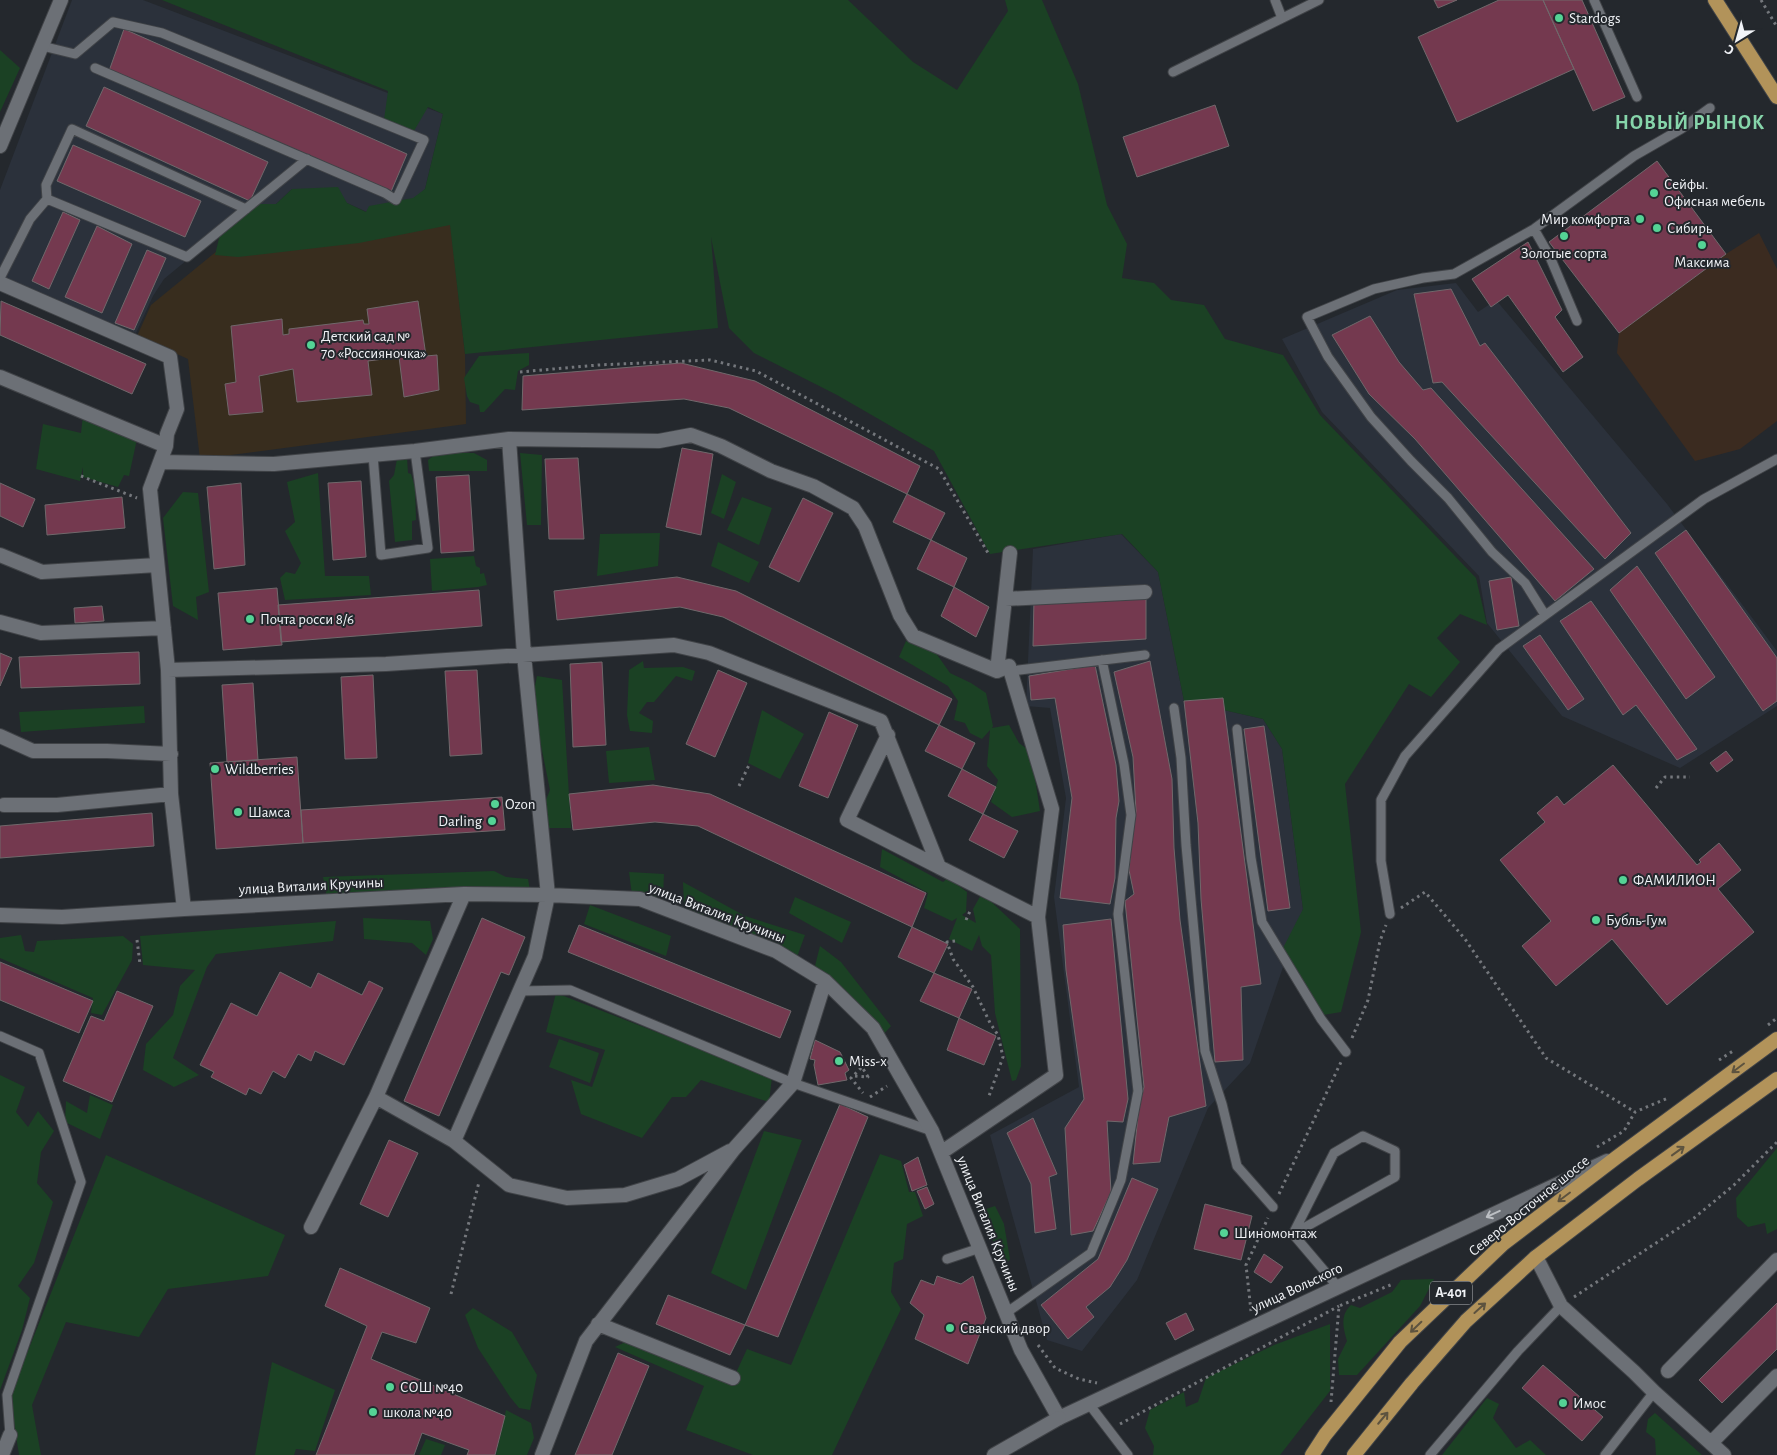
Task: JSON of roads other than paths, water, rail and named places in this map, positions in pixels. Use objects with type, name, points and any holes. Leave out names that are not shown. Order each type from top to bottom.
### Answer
[{"type":"main road","points":[[1715,0],[1777,97]]},
{"type":"main road","name":"Северо-Восточное шоссе","points":[[1312,1455],[1325,1435],[1400,1342],[1503,1244],[1777,1039]]},
{"type":"main road","name":"А-401","points":[[1354,1455],[1412,1383],[1466,1321],[1536,1257],[1638,1179],[1777,1079]]},
{"type":"street","points":[[0,146],[61,0]]},
{"type":"street","points":[[0,283],[170,357],[177,409],[167,434],[166,446],[150,488],[168,670],[171,794],[184,909]]},
{"type":"street","points":[[0,377],[166,446]]},
{"type":"street","points":[[160,462],[274,464],[415,451],[508,439],[659,441],[692,435],[721,446],[771,471],[813,486],[853,508],[865,526],[900,615],[913,636],[1004,671]]},
{"type":"street","points":[[454,1141],[535,956],[548,895],[524,656],[508,439]]},
{"type":"street","points":[[942,1152],[1056,1075],[1038,917],[1052,809],[1004,671],[1005,598],[1010,553]]},
{"type":"street","points":[[0,555],[42,572],[158,565]]},
{"type":"street","points":[[1005,598],[1145,592]]},
{"type":"street","points":[[0,622],[41,632],[164,628]]},
{"type":"street","points":[[168,670],[386,664],[674,646],[709,653],[881,721],[939,867]]},
{"type":"street","points":[[0,736],[33,751],[107,751],[171,754]]},
{"type":"street","points":[[888,736],[847,820],[1038,917]]},
{"type":"street","points":[[4,805],[57,804],[171,794]]},
{"type":"street","points":[[311,1227],[376,1097],[464,894]]},
{"type":"street","name":"улица Виталия Кручины","points":[[0,915],[62,917],[464,894],[640,899],[776,951],[825,981],[872,1028],[932,1131],[1021,1350],[1059,1418]]},
{"type":"street","points":[[542,1455],[586,1341],[734,1149],[792,1082],[825,981]]},
{"type":"street","points":[[376,1097],[454,1141],[509,1185],[567,1198],[625,1195],[678,1179],[734,1149]]},
{"type":"street","name":"улица Вольского","points":[[994,1455],[1059,1418],[1088,1404],[1617,1157]]},
{"type":"street","points":[[1536,1257],[1561,1306],[1724,1455]]},
{"type":"street","points":[[1668,1370],[1777,1260]]},
{"type":"street","points":[[598,1324],[733,1378]]},
{"type":"street","points":[[1710,1443],[1777,1376]]},
{"type":"street","points":[[2,1455],[10,1435]]},
{"type":"lane","points":[[1275,0],[1282,18]]},
{"type":"lane","points":[[1173,72],[1319,0]]},
{"type":"lane","points":[[1594,0],[1637,97]]},
{"type":"lane","points":[[42,46],[76,54],[113,22],[162,33],[424,140],[396,200],[385,193],[95,68]]},
{"type":"lane","points":[[1545,615],[1525,583],[1492,552],[1448,498],[1371,417],[1328,357],[1307,317],[1374,289],[1423,278],[1454,274],[1534,229],[1634,156],[1680,129],[1710,108]]},
{"type":"lane","points":[[0,278],[30,219],[47,199],[46,185],[72,129],[246,210]]},
{"type":"lane","points":[[47,199],[188,257],[307,159]]},
{"type":"lane","points":[[1534,229],[1550,257],[1577,321]]},
{"type":"lane","points":[[373,455],[381,555],[428,548],[415,451]]},
{"type":"lane","points":[[1390,914],[1381,861],[1381,800],[1405,756],[1499,649],[1704,499],[1777,459]]},
{"type":"lane","points":[[1004,671],[1145,655]]},
{"type":"lane","points":[[1006,1313],[1091,1253],[1122,1180],[1138,1091],[1118,914],[1131,815],[1124,764],[1102,660]]},
{"type":"lane","points":[[1174,708],[1181,758],[1186,845],[1205,1052],[1222,1104],[1237,1166],[1273,1207]]},
{"type":"lane","points":[[1237,729],[1251,858],[1262,922],[1321,1019],[1346,1052]]},
{"type":"lane","points":[[520,991],[570,990],[792,1082],[932,1131]]},
{"type":"lane","points":[[0,1036],[39,1054],[81,1182],[7,1395],[10,1435]]},
{"type":"lane","points":[[1362,1136],[1395,1151],[1395,1177],[1293,1234],[1334,1154],[1362,1136]]},
{"type":"lane","points":[[1293,1234],[1338,1287]]},
{"type":"lane","points":[[947,1259],[980,1248]]},
{"type":"lane","points":[[1430,1455],[1518,1351],[1561,1306]]},
{"type":"lane","points":[[1605,1455],[1654,1392]]},
{"type":"lane","points":[[1088,1404],[1128,1455]]},
{"type":"place","name":"Stardogs","points":[[1559,18]]},
{"type":"place","name":"Сейфы. Офисная мебель","points":[[1654,193]]},
{"type":"place","name":"Мир комфорта","points":[[1640,219]]},
{"type":"place","name":"Сибирь","points":[[1657,228]]},
{"type":"place","name":"Золотые сорта","points":[[1564,236]]},
{"type":"place","name":"Максима","points":[[1702,245]]},
{"type":"place","name":"Детский сад № 70 «Россияночка»","points":[[311,345]]},
{"type":"place","name":"Почта росси 8/6","points":[[250,619]]},
{"type":"place","name":"Wildberries","points":[[215,769]]},
{"type":"place","name":"Ozon","points":[[495,804]]},
{"type":"place","name":"Шамса","points":[[238,812]]},
{"type":"place","name":"Darling","points":[[492,821]]},
{"type":"place","name":"ФАМИЛИОН","points":[[1623,880]]},
{"type":"place","name":"Бубль-Гум","points":[[1596,920]]},
{"type":"place","name":"Miss-x","points":[[839,1061]]},
{"type":"place","name":"Шиномонтаж","points":[[1224,1233]]},
{"type":"place","name":"Сванский двор","points":[[950,1328]]},
{"type":"place","name":"СОШ №40","points":[[390,1387]]},
{"type":"place","name":"Имос","points":[[1563,1403]]},
{"type":"place","name":"школа №40","points":[[373,1412]]},
{"type":"district","name":"НОВЫЙ РЫНОК","points":[[1690,123]]}]
